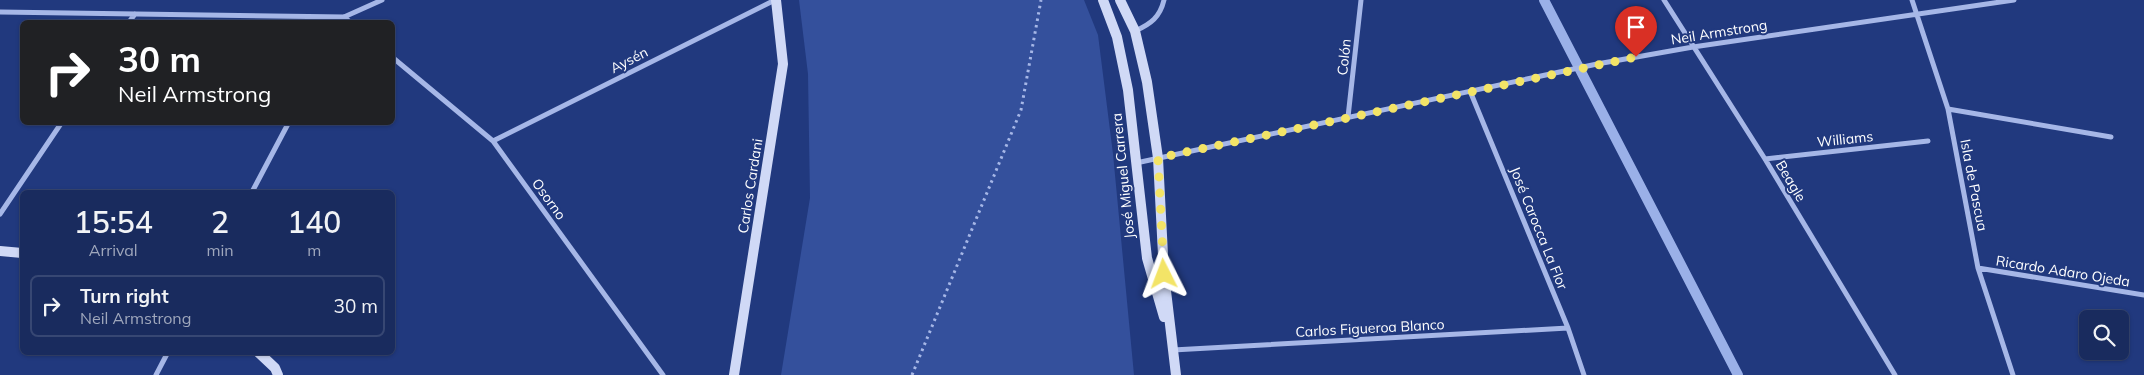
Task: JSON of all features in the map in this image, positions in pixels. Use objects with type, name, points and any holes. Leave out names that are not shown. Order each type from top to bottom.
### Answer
[{"type":"main road","name":"Carlos Cardani","points":[[734,375],[783,64],[776,0]]},
{"type":"main road","name":"José Miguel Carrera","points":[[1103,0],[1117,36],[1128,90],[1147,258],[1173,350]]},
{"type":"main road","name":"José Miguel Carrera","points":[[1120,0],[1134,31],[1147,82],[1158,158],[1164,274],[1176,375]]},
{"type":"main road","points":[[0,251],[20,253]]},
{"type":"main road","points":[[261,355],[275,368],[278,375]]},
{"type":"street","points":[[0,12],[344,17],[382,0]]},
{"type":"street","name":"Aysén","points":[[493,141],[776,0]]},
{"type":"street","points":[[1134,31],[1149,25],[1158,18],[1164,0]]},
{"type":"street","name":"Colón","points":[[1348,118],[1361,0]]},
{"type":"street","name":"Beagle","points":[[1664,0],[1765,159],[1895,375]]},
{"type":"street","name":"Isla de Pascua","points":[[1912,0],[1948,109],[1978,268],[2013,375]]},
{"type":"street","name":"Neil Armstrong","points":[[1136,163],[1598,64],[1693,47],[2014,0]]},
{"type":"street","points":[[130,20],[135,14]]},
{"type":"street","points":[[344,17],[348,20]]},
{"type":"street","name":"Osorno","points":[[395,60],[493,141],[663,375]]},
{"type":"street","name":"José Carocca La Flor","points":[[1470,91],[1568,328],[1584,375]]},
{"type":"street","points":[[1948,109],[2112,137]]},
{"type":"street","points":[[0,214],[60,125]]},
{"type":"street","points":[[253,190],[287,125]]},
{"type":"street","name":"Williams","points":[[1765,159],[1928,141]]},
{"type":"street","name":"Ricardo Adaro Ojeda","points":[[1978,268],[2144,296]]},
{"type":"street","name":"Carlos Figueroa Blanco","points":[[1173,350],[1568,328]]},
{"type":"street","points":[[156,375],[166,355]]},
{"type":"path","points":[[912,375],[1021,110],[1041,0]]},
{"type":"shaded area","points":[[799,0],[1084,0],[1098,35],[1113,154],[1134,375],[781,375],[810,198],[808,74]]},
{"type":"waterway","points":[[1544,0],[1738,375]]},
{"type":"route","points":[[1164,274],[1158,158],[1547,74],[1636,57]]}]
